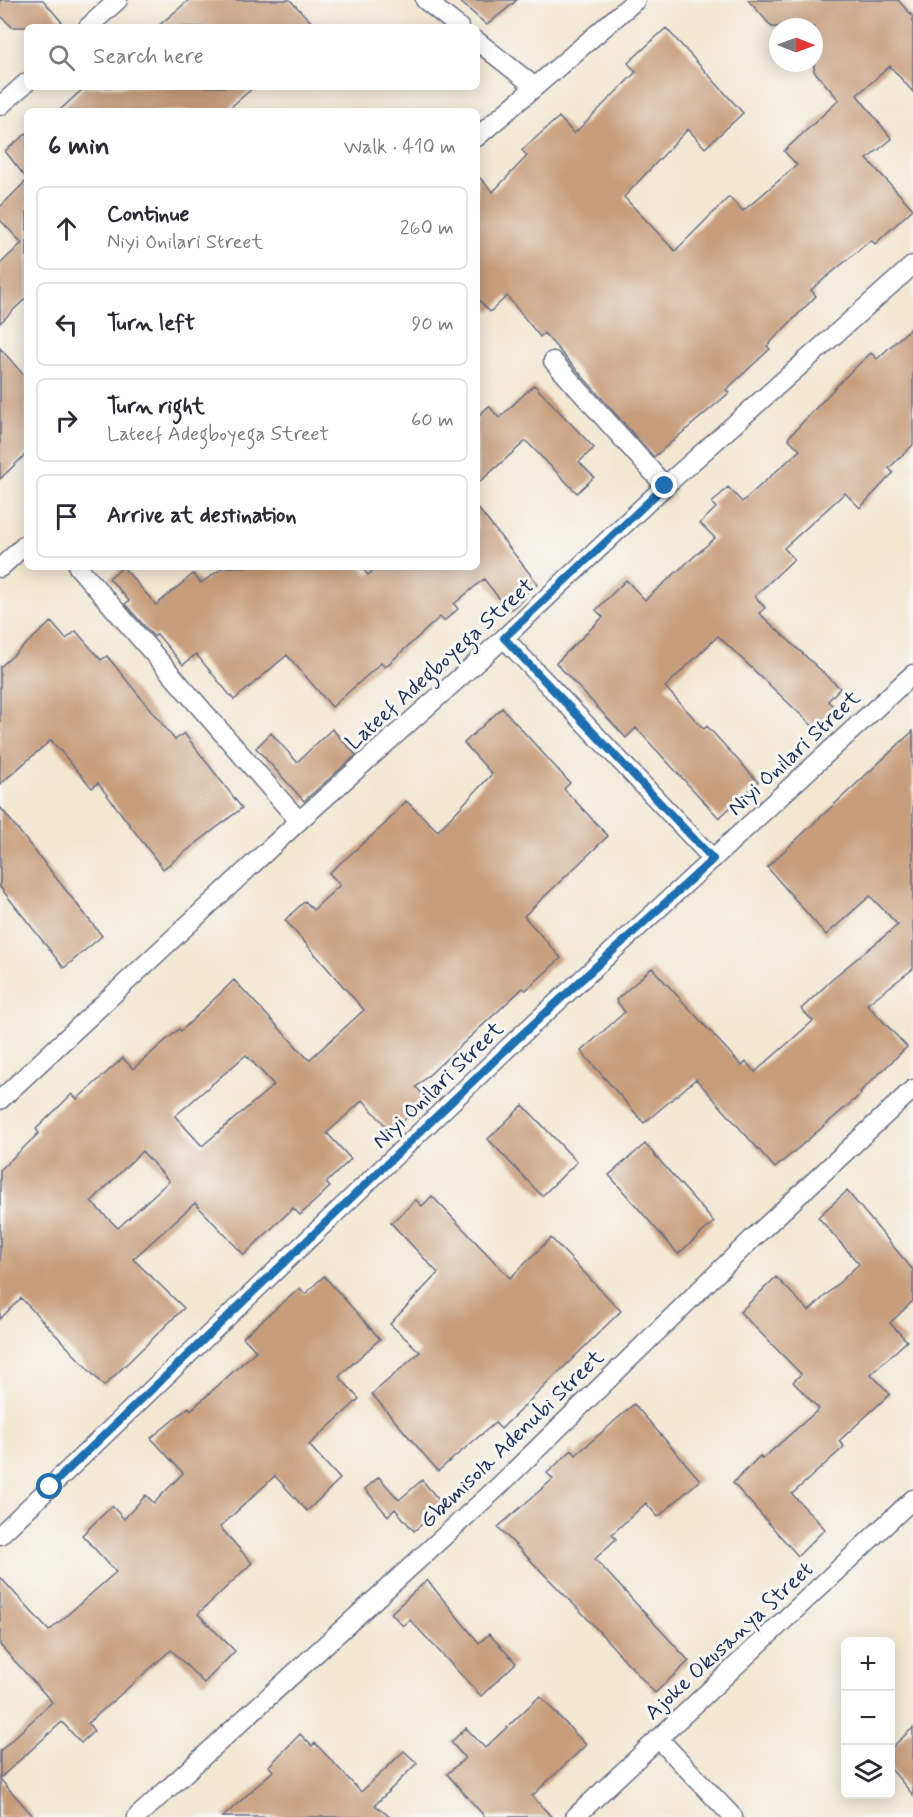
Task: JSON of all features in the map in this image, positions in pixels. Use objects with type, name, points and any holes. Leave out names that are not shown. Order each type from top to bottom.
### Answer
[{"type":"street","points":[[91,24],[118,0]]},
{"type":"street","points":[[425,0],[455,24]]},
{"type":"street","points":[[480,134],[636,0]]},
{"type":"street","points":[[480,43],[534,86]]},
{"type":"street","points":[[0,106],[24,85]]},
{"type":"street","name":"Lateef Adegboyega Street","points":[[0,1100],[299,821],[504,638],[665,486],[913,265]]},
{"type":"street","points":[[553,361],[665,486]]},
{"type":"street","points":[[0,568],[24,546]]},
{"type":"street","points":[[81,570],[299,821]]},
{"type":"street","points":[[504,638],[713,859]]},
{"type":"street","name":"Niyi Onilari Street","points":[[0,1535],[516,1040],[913,674]]},
{"type":"street","name":"Gbemisola Adenubi Street","points":[[137,1817],[499,1486],[752,1239],[913,1089]]},
{"type":"street","name":"Ajoke Okusanya Street","points":[[575,1817],[913,1499]]},
{"type":"street","points":[[658,1738],[733,1817]]},
{"type":"building","points":[[0,0],[43,0],[63,24],[24,24],[24,27],[12,27],[0,15]]},
{"type":"building","points":[[189,0],[290,0],[313,24],[161,24]]},
{"type":"building","points":[[458,0],[517,0],[487,25]]},
{"type":"building","points":[[748,0],[898,0],[913,17],[913,92],[890,66],[857,95],[892,139],[867,159],[913,209],[875,244],[871,240],[811,290],[816,296],[767,346],[770,349],[726,390],[729,393],[654,457],[544,333],[540,337],[507,296],[490,312],[480,301],[480,178],[493,192],[527,156],[522,150],[559,117],[574,134],[636,72],[628,63],[666,28],[743,113],[705,148],[688,129],[624,197],[675,251],[729,197],[743,211],[797,165],[784,151],[839,100],[815,72],[823,72],[823,18],[769,18],[769,24]]},
{"type":"building","points":[[82,90],[250,90],[230,108],[62,108]]},
{"type":"building","points":[[24,135],[24,175],[5,151]]},
{"type":"building","points":[[24,183],[24,300],[0,323],[0,264],[22,243],[0,220],[0,207]]},
{"type":"building","points":[[913,326],[913,445],[889,468],[893,473],[860,508],[845,493],[784,548],[794,559],[755,596],[765,608],[759,613],[840,688],[828,701],[838,711],[819,732],[718,636],[665,687],[704,729],[707,726],[758,782],[719,818],[636,728],[626,738],[556,663],[603,617],[596,610],[626,580],[645,600],[715,538],[700,523],[716,508],[712,503],[728,487],[742,502],[800,450],[788,438],[845,377],[871,353],[877,359]]},
{"type":"building","points":[[0,348],[24,376],[24,456],[0,479]]},
{"type":"building","points":[[534,385],[594,448],[579,462],[594,477],[577,493],[526,441],[480,481],[480,414],[489,406],[499,418]]},
{"type":"building","points":[[480,511],[538,584],[523,595],[525,598],[509,611],[484,579],[454,604],[458,609],[444,621],[440,617],[385,667],[381,663],[332,707],[287,655],[234,700],[196,654],[183,665],[157,634],[154,637],[125,604],[129,601],[109,578],[119,570],[126,570],[156,605],[193,574],[201,583],[220,570],[364,570],[368,575],[374,570],[480,570]]},
{"type":"building","points":[[51,622],[66,639],[76,631],[101,660],[107,656],[175,740],[184,733],[242,808],[163,869],[98,783],[92,788],[51,740],[0,784],[0,667]]},
{"type":"building","points":[[502,708],[570,783],[564,789],[608,836],[524,916],[561,958],[526,990],[523,988],[416,1087],[427,1099],[391,1132],[363,1100],[327,1133],[351,1159],[326,1183],[330,1187],[300,1215],[293,1208],[244,1255],[195,1203],[133,1259],[184,1308],[104,1386],[21,1298],[0,1319],[0,1170],[39,1133],[36,1129],[72,1094],[77,1099],[123,1058],[133,1069],[179,1029],[181,1031],[234,980],[309,1060],[364,1010],[285,920],[305,901],[313,910],[340,885],[329,873],[385,824],[406,801],[438,831],[492,774],[464,743]],"holes":[[[246,1055],[274,1085],[202,1146],[175,1116]],[[142,1151],[169,1181],[118,1228],[91,1202]]]},
{"type":"building","points":[[332,729],[356,755],[304,801],[256,748],[271,733],[297,762]]},
{"type":"building","points":[[913,731],[913,969],[867,1004],[907,1047],[860,1092],[861,1094],[775,1168],[696,1079],[644,1123],[581,1051],[625,1012],[616,1000],[652,968],[742,1066],[746,1062],[755,1072],[813,1021],[801,1009],[838,974],[898,925],[870,896],[826,935],[767,867]]},
{"type":"building","points":[[0,807],[102,936],[64,968],[0,887]]},
{"type":"building","points":[[523,1105],[577,1162],[542,1196],[488,1139]]},
{"type":"building","points":[[645,1144],[714,1222],[678,1254],[609,1175]]},
{"type":"building","points":[[847,1191],[913,1270],[913,1301],[890,1323],[907,1341],[871,1374],[890,1394],[839,1441],[844,1447],[792,1494],[825,1529],[798,1556],[733,1483],[760,1456],[762,1459],[819,1409],[793,1382],[801,1374],[740,1312],[776,1277],[809,1311],[859,1264],[818,1217]]},
{"type":"building","points":[[432,1196],[510,1278],[551,1238],[621,1311],[501,1429],[495,1423],[438,1471],[372,1394],[420,1352],[390,1324],[438,1273],[391,1223],[416,1200],[422,1206]]},
{"type":"building","points":[[324,1276],[380,1339],[339,1376],[359,1399],[309,1445],[340,1479],[307,1511],[275,1476],[220,1527],[252,1563],[198,1614],[235,1651],[204,1683],[171,1650],[88,1723],[94,1731],[81,1743],[62,1722],[0,1778],[0,1751],[52,1702],[0,1645],[0,1577],[49,1631],[116,1572],[82,1535],[112,1506],[124,1519],[146,1495],[154,1503],[183,1473],[151,1438],[189,1407],[191,1410],[256,1351],[243,1337],[300,1288],[305,1294]]},
{"type":"building","points":[[634,1404],[700,1480],[658,1517],[646,1503],[612,1534],[616,1539],[595,1559],[689,1661],[655,1693],[584,1615],[498,1527],[553,1479],[547,1473],[572,1450],[576,1455]]},
{"type":"building","points":[[379,1477],[399,1500],[422,1480],[444,1506],[414,1531],[395,1509],[388,1516],[365,1489]]},
{"type":"building","points":[[427,1580],[479,1643],[489,1634],[516,1663],[481,1696],[410,1620],[403,1626],[391,1613]]},
{"type":"building","points":[[540,1696],[586,1745],[532,1796],[552,1817],[485,1817],[447,1774],[465,1758],[451,1742],[466,1728],[485,1748]]},
{"type":"building","points":[[913,1728],[913,1795],[895,1774],[895,1744]]},
{"type":"building","points":[[300,1734],[312,1746],[315,1743],[361,1792],[404,1751],[417,1763],[375,1805],[390,1817],[223,1817],[273,1771],[269,1766]]},
{"type":"building","points":[[0,1779],[34,1817],[0,1817]]},
{"type":"route","points":[[50,1487],[329,1222],[516,1040],[713,859],[504,638],[665,486]]}]
